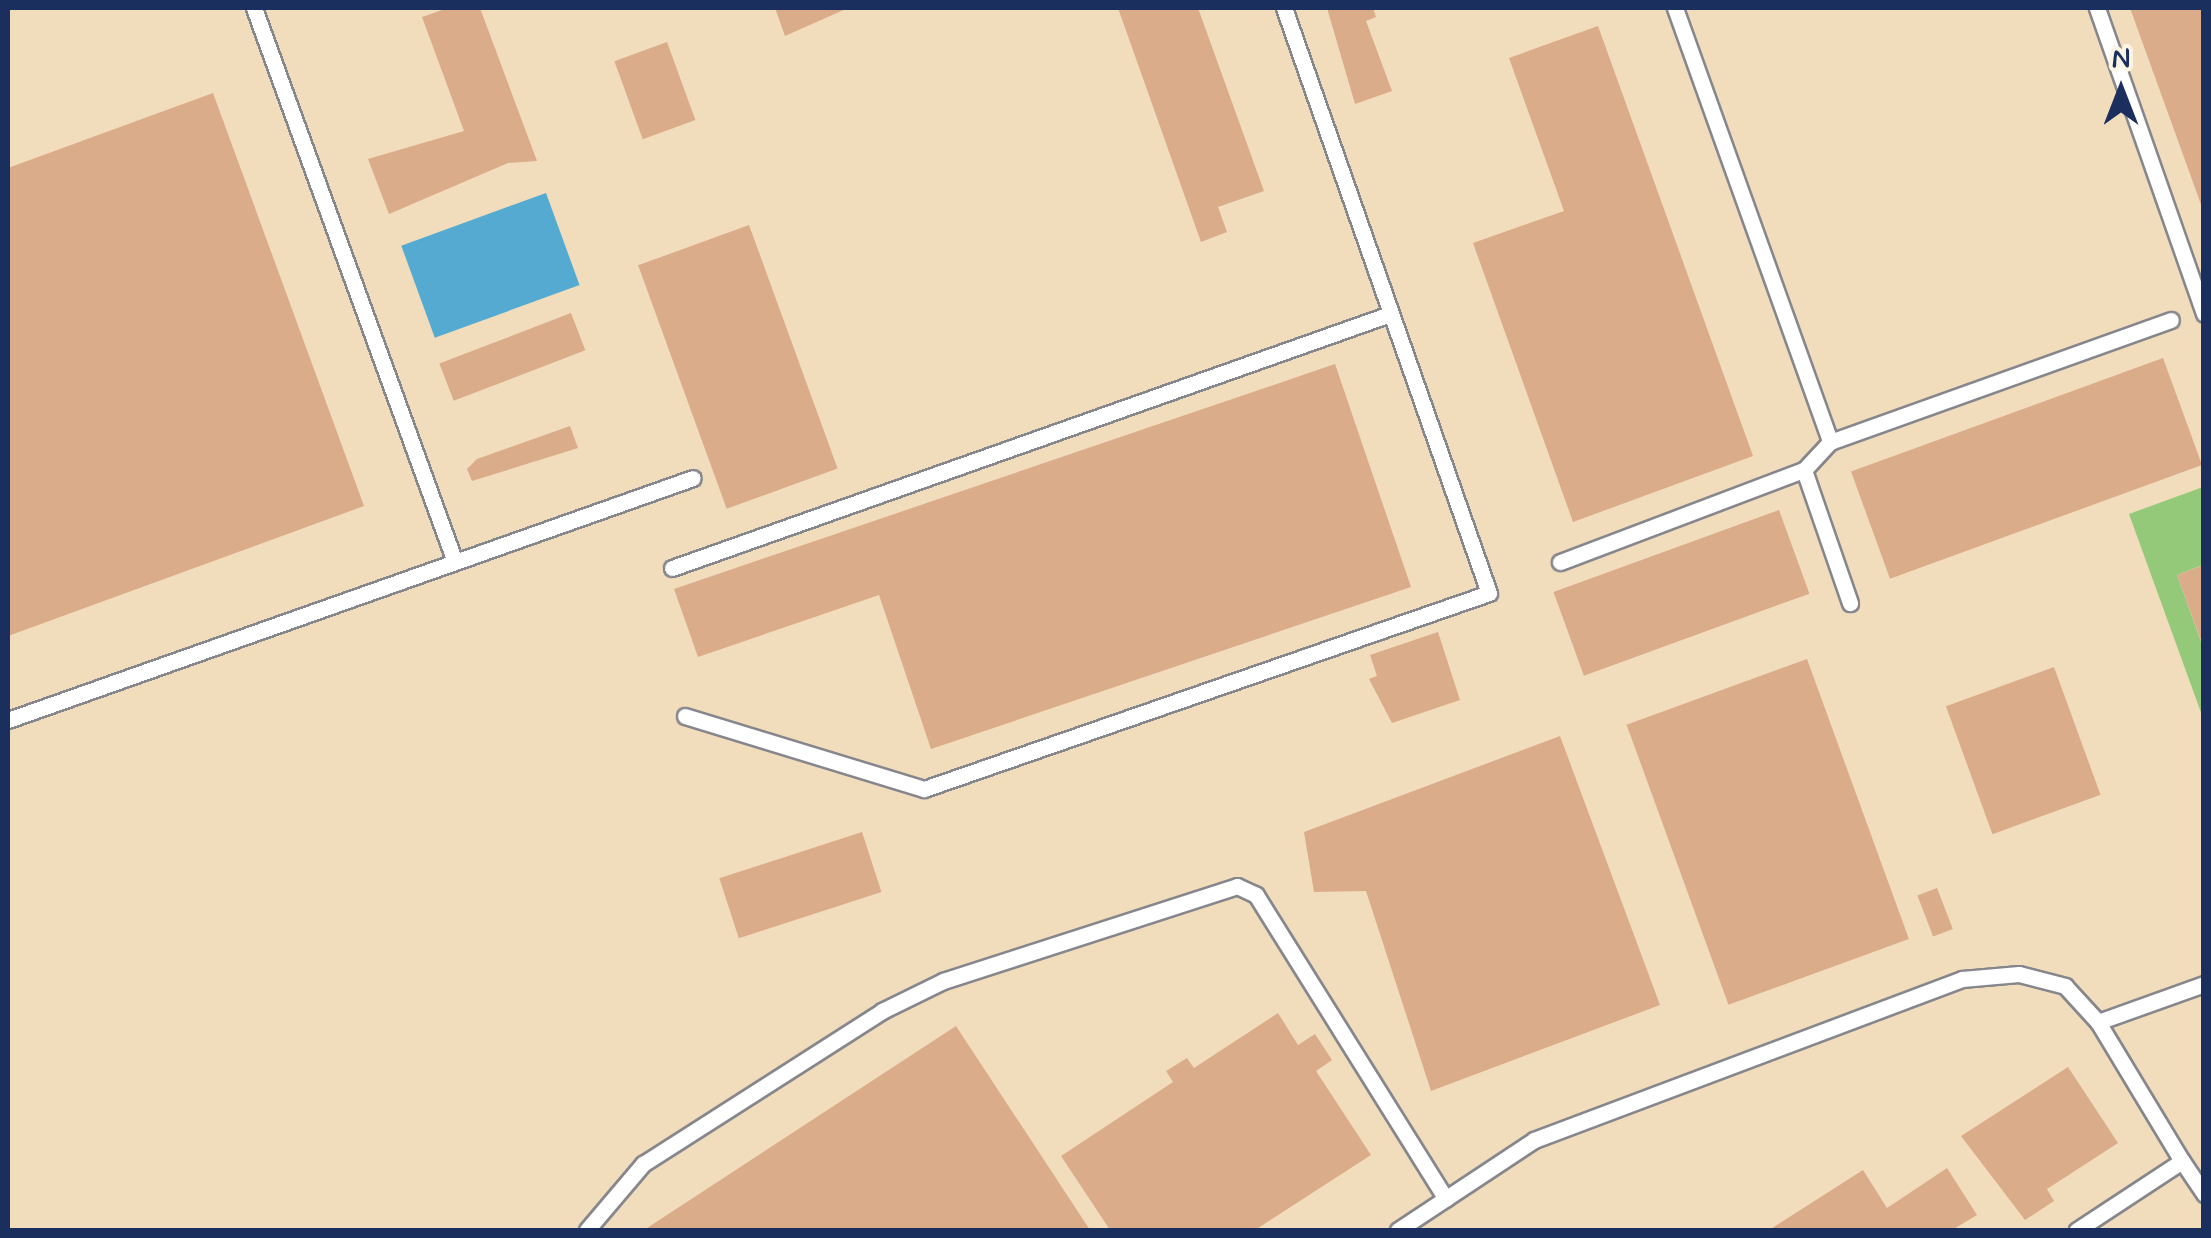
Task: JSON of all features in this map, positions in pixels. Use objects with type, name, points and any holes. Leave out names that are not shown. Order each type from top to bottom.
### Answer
[{"type":"lane","points":[[254,8],[454,562]]},
{"type":"lane","points":[[684,716],[924,789],[1488,592],[1284,8]]},
{"type":"lane","points":[[1675,8],[1830,442]]},
{"type":"lane","points":[[2097,8],[2204,314]]},
{"type":"lane","points":[[672,568],[1390,314]]},
{"type":"lane","points":[[1560,562],[1804,470],[1830,442],[2171,320]]},
{"type":"lane","points":[[1804,470],[1850,603]]},
{"type":"lane","points":[[8,720],[693,478]]},
{"type":"lane","points":[[588,1230],[642,1164],[882,1011],[942,981],[1238,886],[1256,895],[1446,1200]]},
{"type":"lane","points":[[1398,1230],[1534,1140],[1962,979],[2019,974],[2065,986],[2098,1022],[2204,1194]]},
{"type":"lane","points":[[2098,1022],[2204,984]]},
{"type":"lane","points":[[2077,1230],[2182,1161]]},
{"type":"green space","points":[[2203,487],[2203,565],[2177,575],[2203,647],[2203,718],[2129,514]]},
{"type":"water","points":[[546,193],[580,285],[435,338],[401,246]]},
{"type":"building","points":[[448,8],[480,8],[537,161],[508,163],[389,214],[368,159],[464,131],[422,17]]},
{"type":"building","points":[[775,8],[848,8],[785,36]]},
{"type":"building","points":[[1118,8],[1198,8],[1264,191],[1218,207],[1227,232],[1201,242]]},
{"type":"building","points":[[1327,8],[1373,8],[1376,17],[1366,21],[1392,91],[1355,104]]},
{"type":"building","points":[[2130,8],[2204,8],[2204,210],[2203,210]]},
{"type":"building","points":[[1598,26],[1753,456],[1573,522],[1473,243],[1564,211],[1509,58]]},
{"type":"building","points":[[667,42],[695,120],[643,139],[614,61]]},
{"type":"building","points":[[213,93],[364,506],[8,636],[8,168]]},
{"type":"building","points":[[749,225],[838,468],[727,509],[638,265]]},
{"type":"building","points":[[571,313],[585,350],[454,401],[439,364]]},
{"type":"building","points":[[2163,358],[2202,465],[1890,579],[1851,472]]},
{"type":"building","points":[[1335,364],[1411,587],[931,749],[879,595],[698,657],[674,589]]},
{"type":"building","points":[[570,426],[578,448],[472,481],[467,469],[477,459]]},
{"type":"building","points":[[1779,510],[1809,594],[1584,676],[1553,592]]},
{"type":"building","points":[[2204,565],[2204,646],[2203,646],[2177,575]]},
{"type":"building","points":[[1438,632],[1460,700],[1392,723],[1369,679],[1377,676],[1370,655]]},
{"type":"building","points":[[1807,659],[1909,939],[1729,1005],[1627,725]]},
{"type":"building","points":[[2054,667],[2101,795],[1992,834],[1946,706]]},
{"type":"building","points":[[1560,736],[1660,1005],[1431,1091],[1366,891],[1314,892],[1304,832]]},
{"type":"building","points":[[862,832],[881,892],[739,938],[719,878]]},
{"type":"building","points":[[1937,888],[1953,929],[1933,937],[1917,896]]},
{"type":"building","points":[[1278,1013],[1298,1045],[1315,1034],[1332,1060],[1316,1071],[1371,1155],[1255,1230],[1110,1230],[1061,1156],[1173,1082],[1166,1071],[1187,1058],[1194,1068]]},
{"type":"building","points":[[956,1026],[1090,1230],[644,1230]]},
{"type":"building","points":[[2068,1067],[2118,1143],[2047,1189],[2054,1201],[2025,1220],[1961,1136]]},
{"type":"building","points":[[1947,1168],[1977,1215],[1952,1230],[1769,1230],[1863,1170],[1887,1208]]}]
